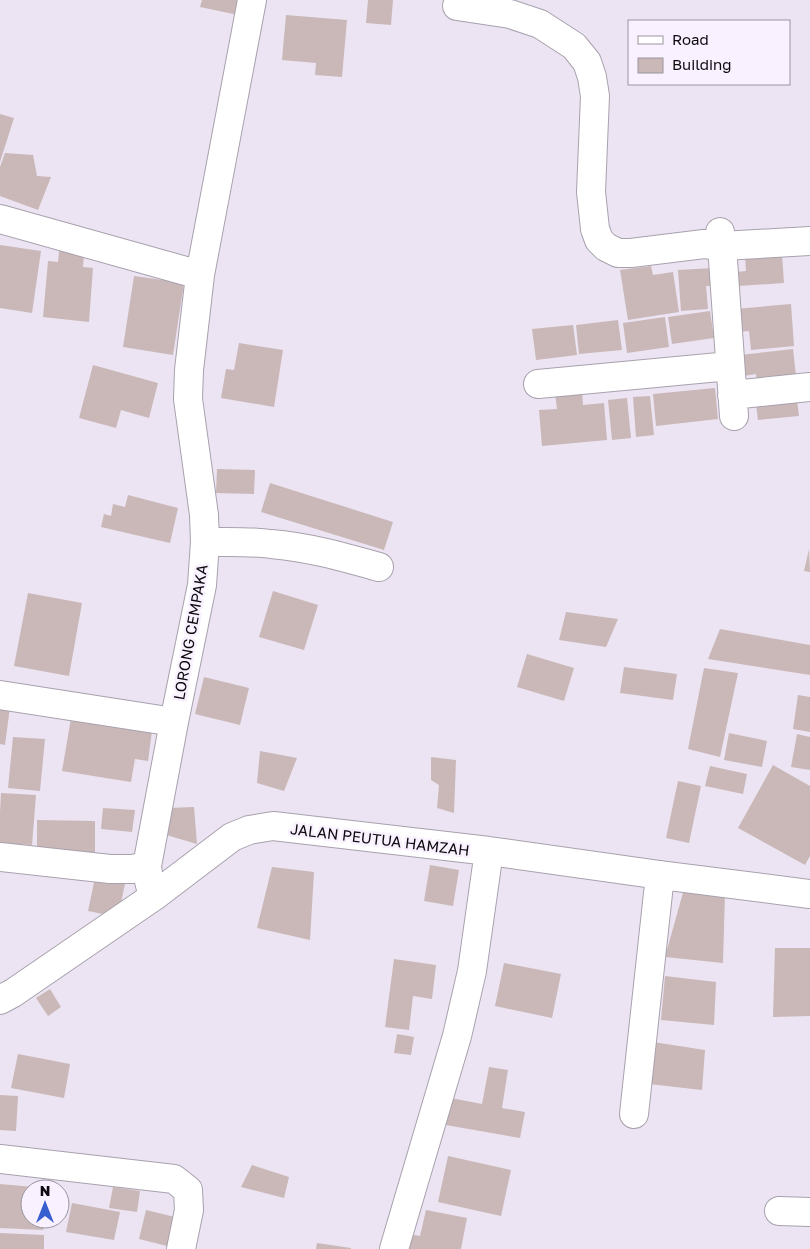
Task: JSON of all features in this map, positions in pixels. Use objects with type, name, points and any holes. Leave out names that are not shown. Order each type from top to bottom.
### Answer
[{"type":"street","name":"LORONG CEMPAKA","points":[[153,897],[147,866],[202,585],[206,542],[188,399],[189,370],[200,275],[252,0]]},
{"type":"street","points":[[457,6],[510,14],[540,24],[574,46],[587,62],[595,96],[591,192],[595,228],[599,240],[606,247],[618,253],[631,253],[810,223]]},
{"type":"street","points":[[0,219],[200,275]]},
{"type":"street","points":[[715,240],[810,241]]},
{"type":"street","points":[[715,240],[733,406],[810,387]]},
{"type":"street","points":[[538,384],[730,366]]},
{"type":"street","points":[[206,542],[270,543],[299,547],[379,567]]},
{"type":"street","points":[[0,695],[174,722]]},
{"type":"street","name":"JALAN PEUTUA HAMZAH","points":[[0,1000],[153,897],[232,837],[249,830],[273,826],[489,851],[660,876],[810,894]]},
{"type":"street","points":[[394,1249],[457,1036],[472,971],[489,851]]},
{"type":"street","points":[[0,857],[110,869],[132,869],[147,866]]},
{"type":"street","points":[[634,1114],[660,876]]},
{"type":"street","points":[[0,1159],[174,1179],[188,1190],[189,1210],[180,1249]]},
{"type":"street","points":[[779,1211],[810,1212]]},
{"type":"building","points":[[202,0],[241,0],[238,15],[200,7]]},
{"type":"building","points":[[368,0],[393,0],[391,25],[366,23]]},
{"type":"building","points":[[286,15],[347,20],[342,77],[315,75],[316,63],[282,60]]},
{"type":"building","points":[[0,114],[14,118],[0,162]]},
{"type":"building","points":[[5,153],[33,155],[37,176],[51,177],[38,210],[0,196],[0,167]]},
{"type":"building","points":[[0,245],[41,251],[32,313],[0,308]]},
{"type":"building","points":[[59,251],[84,254],[83,267],[93,268],[89,322],[43,317],[48,261],[58,262]]},
{"type":"building","points":[[782,254],[784,283],[738,286],[737,272],[746,271],[745,256]]},
{"type":"building","points":[[651,266],[653,275],[673,272],[679,312],[628,320],[620,270]]},
{"type":"building","points":[[713,268],[715,286],[706,286],[708,309],[681,311],[678,270]]},
{"type":"building","points":[[134,276],[184,283],[173,355],[123,347]]},
{"type":"building","points":[[791,304],[794,346],[751,350],[749,331],[737,332],[735,309]]},
{"type":"building","points":[[710,311],[714,338],[672,344],[668,317]]},
{"type":"building","points":[[665,317],[669,347],[627,353],[623,323]]},
{"type":"building","points":[[618,320],[622,350],[579,354],[576,325]]},
{"type":"building","points":[[573,325],[577,355],[536,360],[532,329]]},
{"type":"building","points":[[239,343],[283,350],[274,407],[221,398],[226,369],[234,370]]},
{"type":"building","points":[[793,349],[797,385],[757,389],[756,374],[743,376],[741,355]]},
{"type":"building","points":[[93,365],[158,383],[149,418],[121,410],[116,428],[79,418]]},
{"type":"building","points":[[715,388],[718,419],[656,426],[653,394]]},
{"type":"building","points":[[582,391],[583,405],[604,403],[607,440],[542,446],[539,410],[557,409],[555,393]]},
{"type":"building","points":[[796,392],[799,416],[758,420],[755,397]]},
{"type":"building","points":[[650,396],[654,435],[636,437],[633,397]]},
{"type":"building","points":[[627,398],[631,438],[612,440],[608,400]]},
{"type":"building","points":[[217,469],[255,470],[254,494],[216,493]]},
{"type":"building","points":[[270,483],[393,522],[384,550],[261,512]]},
{"type":"building","points":[[128,495],[178,508],[170,543],[101,527],[104,514],[111,516],[113,504],[125,507]]},
{"type":"building","points":[[809,549],[810,572],[804,571]]},
{"type":"building","points":[[273,591],[318,605],[304,650],[259,637]]},
{"type":"building","points":[[28,593],[82,603],[69,676],[14,666]]},
{"type":"building","points":[[566,612],[618,619],[606,647],[559,640]]},
{"type":"building","points":[[720,629],[810,645],[810,675],[708,659]]},
{"type":"building","points":[[527,654],[574,668],[564,701],[517,687]]},
{"type":"building","points":[[624,667],[677,674],[673,700],[620,693]]},
{"type":"building","points":[[704,668],[738,673],[720,757],[688,749]]},
{"type":"building","points":[[204,677],[249,688],[240,725],[195,714]]},
{"type":"building","points":[[798,695],[810,697],[810,732],[793,729]]},
{"type":"building","points":[[0,706],[10,707],[5,745],[0,744]]},
{"type":"building","points":[[71,718],[152,731],[148,761],[135,759],[131,782],[62,771]]},
{"type":"building","points":[[729,733],[767,741],[762,767],[724,760]]},
{"type":"building","points":[[797,734],[810,737],[810,770],[791,767]]},
{"type":"building","points":[[13,737],[45,739],[40,791],[8,788]]},
{"type":"building","points":[[260,751],[297,758],[284,791],[257,783]]},
{"type":"building","points":[[431,757],[456,760],[454,813],[437,808],[439,785],[431,780]]},
{"type":"building","points":[[773,765],[810,786],[810,856],[805,865],[738,828]]},
{"type":"building","points":[[710,766],[747,774],[743,794],[705,786]]},
{"type":"building","points":[[678,781],[701,786],[689,843],[666,838]]},
{"type":"building","points":[[1,793],[36,795],[32,845],[0,843]]},
{"type":"building","points":[[194,807],[197,844],[163,834],[168,808]]},
{"type":"building","points":[[103,808],[135,810],[132,832],[101,829]]},
{"type":"building","points":[[37,820],[95,821],[95,858],[37,858]]},
{"type":"building","points":[[430,865],[459,870],[453,906],[424,901]]},
{"type":"building","points":[[272,867],[314,872],[310,940],[257,928]]},
{"type":"building","points":[[96,873],[126,879],[118,917],[88,911]]},
{"type":"building","points":[[684,889],[725,893],[723,963],[665,957]]},
{"type":"building","points":[[775,948],[810,948],[810,1016],[773,1017]]},
{"type":"building","points":[[394,959],[436,965],[432,999],[413,996],[409,1030],[385,1027]]},
{"type":"building","points":[[504,963],[561,974],[552,1018],[495,1006]]},
{"type":"building","points":[[665,976],[716,982],[714,1025],[661,1020]]},
{"type":"building","points":[[50,989],[61,1007],[48,1016],[36,998]]},
{"type":"building","points":[[397,1034],[414,1037],[411,1055],[394,1053]]},
{"type":"building","points":[[653,1042],[705,1050],[702,1090],[649,1084]]},
{"type":"building","points":[[18,1054],[70,1064],[64,1098],[11,1088]]},
{"type":"building","points":[[489,1067],[508,1070],[502,1108],[525,1112],[520,1138],[446,1125],[451,1098],[482,1104]]},
{"type":"building","points":[[0,1095],[18,1096],[16,1131],[0,1130]]},
{"type":"building","points":[[448,1156],[511,1170],[501,1216],[438,1202]]},
{"type":"building","points":[[252,1165],[289,1177],[284,1198],[241,1187]]},
{"type":"building","points":[[0,1184],[20,1186],[20,1229],[0,1228]]},
{"type":"building","points":[[113,1187],[140,1191],[137,1212],[109,1208]]},
{"type":"building","points":[[72,1203],[120,1212],[114,1240],[66,1232],[67,1229],[70,1229]]},
{"type":"building","points":[[146,1210],[179,1218],[171,1247],[139,1239]]},
{"type":"building","points":[[426,1210],[467,1218],[461,1249],[400,1249],[404,1233],[420,1236]]},
{"type":"building","points":[[0,1233],[44,1235],[44,1249],[0,1249]]},
{"type":"building","points":[[317,1243],[351,1248],[351,1249],[316,1249]]}]
